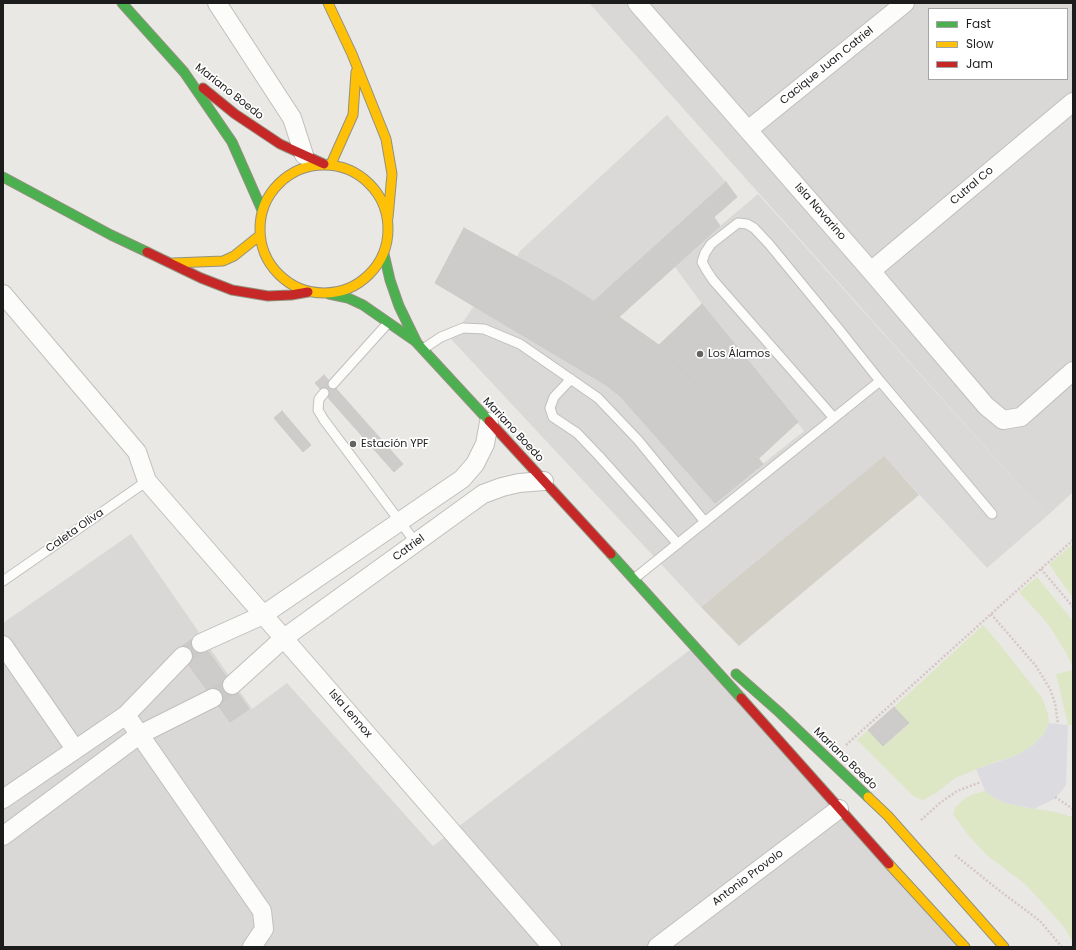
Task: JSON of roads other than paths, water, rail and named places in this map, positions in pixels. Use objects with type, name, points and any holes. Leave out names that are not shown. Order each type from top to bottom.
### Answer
[{"type":"main road","name":"Mariano Boedo","points":[[122,3],[184,72],[232,142],[262,210]]},
{"type":"main road","points":[[328,3],[386,139],[392,174],[388,218]]},
{"type":"main road","points":[[327,164],[345,135],[353,114],[356,66]]},
{"type":"main road","name":"Mariano Boedo","points":[[184,72],[235,114],[280,144],[304,156],[347,169],[366,180],[380,198],[388,218],[388,236],[384,254],[375,269],[362,282],[346,290],[328,294],[308,292],[290,284],[275,272],[264,255],[259,236],[259,222],[262,210],[271,191],[286,177],[305,168],[327,164]]},
{"type":"main road","points":[[3,177],[111,235],[201,278],[232,290],[268,296],[291,295],[308,292]]},
{"type":"main road","points":[[172,264],[223,261],[234,256],[259,236]]},
{"type":"main road","name":"Mariano Boedo","points":[[384,254],[390,280],[399,306],[420,346],[656,602],[965,947]]},
{"type":"main road","points":[[328,294],[348,298],[363,305],[420,346]]},
{"type":"main road","name":"Mariano Boedo","points":[[656,602],[709,649]]},
{"type":"main road","name":"Mariano Boedo","points":[[732,670],[888,816],[1004,947]]},
{"type":"street","points":[[217,3],[292,118],[304,156]]},
{"type":"street","name":"Isla Navarino","points":[[638,3],[986,406],[1003,420],[1021,417],[1073,371]]},
{"type":"street","name":"Cacique Juan Catriel","points":[[748,130],[905,3]]},
{"type":"street","name":"Cutral Co","points":[[871,271],[1073,102]]},
{"type":"street","points":[[3,294],[137,452],[147,481]]},
{"type":"street","points":[[201,642],[263,615],[462,479],[475,464],[485,444],[489,422]]},
{"type":"street","name":"Isla Lennox","points":[[147,481],[552,947]]},
{"type":"street","name":"Catriel","points":[[232,685],[284,638],[483,494],[519,483],[544,481]]},
{"type":"street","points":[[3,645],[75,749]]},
{"type":"street","points":[[3,799],[126,715],[183,656]]},
{"type":"street","points":[[3,836],[139,735],[213,698]]},
{"type":"street","points":[[126,715],[262,911],[264,929],[252,947]]},
{"type":"street","name":"Antonio Provolo","points":[[657,947],[840,809]]},
{"type":"lane","points":[[834,418],[713,280],[702,262],[705,253],[712,244],[738,223],[747,224],[754,228],[769,244],[880,381],[992,514]]},
{"type":"lane","points":[[332,384],[388,322]]},
{"type":"lane","points":[[420,346],[463,328],[484,330],[520,344],[598,398],[638,440],[705,522]]},
{"type":"lane","points":[[571,379],[554,397],[550,408],[553,417],[577,433],[600,456],[678,544]]},
{"type":"lane","points":[[634,578],[880,381]]},
{"type":"lane","points":[[324,393],[318,399],[318,410],[324,420],[416,543]]},
{"type":"lane","name":"Caleta Oliva","points":[[3,581],[147,481]]},
{"type":"tunnel","points":[[183,656],[201,643]]},
{"type":"tunnel","points":[[213,698],[232,685]]},
{"type":"place","name":"Los Álamos","points":[[700,354]]},
{"type":"place","name":"Estación YPF","points":[[353,444]]}]
